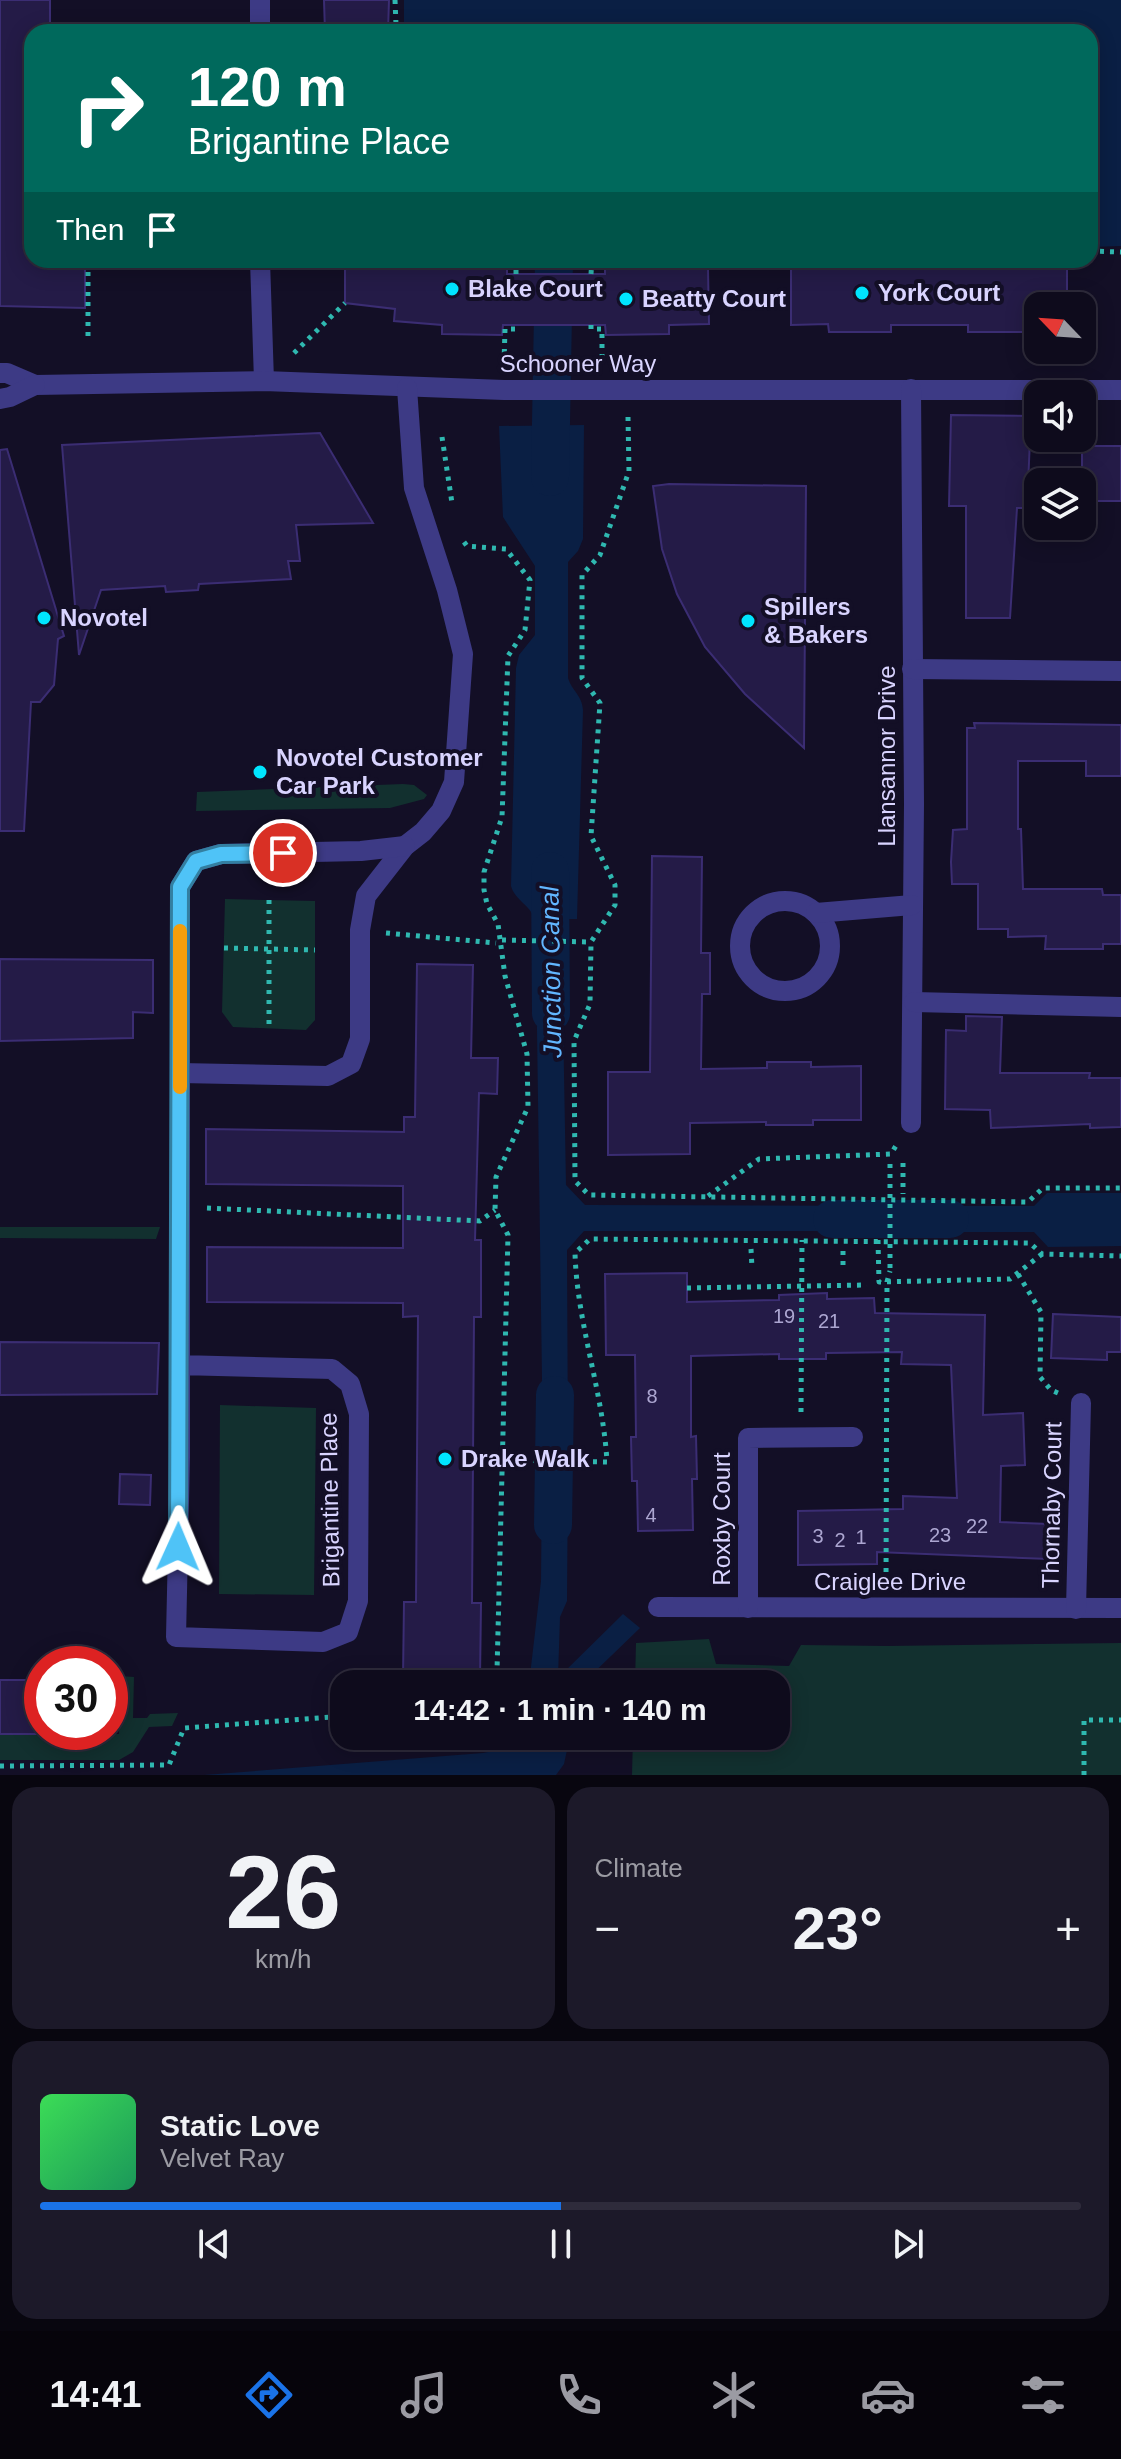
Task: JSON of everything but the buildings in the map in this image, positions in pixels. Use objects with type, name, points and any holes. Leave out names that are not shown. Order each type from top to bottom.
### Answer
[{"type":"street","points":[[260,0],[260,24]]},
{"type":"street","points":[[260,268],[264,381]]},
{"type":"street","name":"Schooner Way","points":[[0,373],[35,385]]},
{"type":"street","name":"Schooner Way","points":[[0,399],[35,385],[264,381],[504,390],[1121,390]]},
{"type":"street","points":[[180,1073],[328,1076],[351,1064],[360,1039],[360,930],[366,896],[405,846],[423,832],[441,811],[454,782],[463,654],[447,590],[414,488],[407,388]]},
{"type":"street","name":"Llansannor Drive","points":[[911,389],[914,1002],[911,1123]]},
{"type":"street","points":[[912,669],[1121,671]]},
{"type":"street","name":"Brigantine Place","points":[[180,1365],[332,1369],[350,1384],[359,1414],[358,1601],[348,1632],[323,1642],[176,1637],[180,1457],[180,1365],[180,1206],[180,1073],[180,887],[196,861],[221,854],[361,851],[405,846]]},
{"type":"street","points":[[816,913],[825,924],[829,938],[826,966],[818,977],[793,990],[778,990],[753,978],[740,950],[742,935],[748,920],[759,909],[773,902],[803,904],[816,913],[912,905]]},
{"type":"street","points":[[914,1002],[1121,1007]]},
{"type":"street","name":"Thornaby Court","points":[[1076,1609],[1081,1403]]},
{"type":"street","name":"Roxby Court","points":[[748,1608],[748,1438],[853,1437]]},
{"type":"street","name":"Craiglee Drive","points":[[658,1607],[1121,1608]]},
{"type":"path","points":[[395,0],[396,24]]},
{"type":"path","points":[[1098,251],[1121,252]]},
{"type":"path","points":[[88,268],[88,336]]},
{"type":"path","points":[[591,274],[592,268]]},
{"type":"path","points":[[264,381],[345,303]]},
{"type":"path","points":[[505,329],[515,329],[514,325]]},
{"type":"path","points":[[591,325],[591,329],[602,329]]},
{"type":"path","points":[[435,388],[453,513]]},
{"type":"path","points":[[602,390],[628,410],[629,471],[600,555],[582,575],[582,678],[600,703],[591,836],[615,885],[615,905],[591,942],[590,1004],[574,1041],[575,1181],[589,1195],[1028,1202],[1043,1188],[1121,1188]]},
{"type":"path","points":[[461,537],[467,546],[506,549],[530,580],[525,630],[508,656],[502,817],[484,872],[487,904],[498,924],[505,976],[527,1054],[528,1107],[496,1177],[495,1210],[508,1235],[497,1670]]},
{"type":"path","points":[[269,900],[269,1028]]},
{"type":"path","points":[[360,930],[481,942],[591,942]]},
{"type":"path","points":[[224,948],[315,950]]},
{"type":"path","points":[[886,1608],[890,1164],[891,1154],[911,1123]]},
{"type":"path","points":[[707,1196],[759,1159],[891,1154]]},
{"type":"path","points":[[903,1163],[903,1194]]},
{"type":"path","points":[[180,1206],[480,1221],[495,1210]]},
{"type":"path","points":[[503,1460],[607,1462],[605,1426],[581,1320],[575,1253],[590,1239],[1030,1243],[1042,1254],[1121,1256]]},
{"type":"path","points":[[800,1437],[802,1240]]},
{"type":"path","points":[[878,1240],[879,1282],[1010,1279],[1042,1254]]},
{"type":"path","points":[[751,1249],[752,1268]]},
{"type":"path","points":[[843,1251],[843,1269]]},
{"type":"path","points":[[1018,1274],[1041,1312],[1040,1377],[1051,1390],[1081,1403]]},
{"type":"path","points":[[687,1288],[867,1285]]},
{"type":"path","points":[[0,1766],[169,1765],[184,1728],[330,1717]]},
{"type":"path","points":[[1084,1775],[1084,1720],[1121,1720]]},
{"type":"green space","points":[[414,785],[427,795],[424,799],[390,808],[196,811],[197,792]]},
{"type":"green space","points":[[225,899],[315,901],[315,1020],[306,1030],[233,1027],[222,1012]]},
{"type":"green space","points":[[0,1227],[160,1227],[156,1239],[0,1238]]},
{"type":"green space","points":[[220,1405],[316,1408],[314,1595],[219,1594]]},
{"type":"green space","points":[[709,1639],[716,1664],[789,1666],[801,1645],[1121,1643],[1121,1775],[632,1775],[633,1750],[790,1750],[790,1670],[635,1670],[636,1643]]},
{"type":"green space","points":[[128,1677],[134,1677],[133,1718],[178,1713],[172,1726],[149,1727],[133,1752],[119,1760],[0,1760],[0,1734],[24,1734],[24,1750],[128,1750]]},
{"type":"water","points":[[404,0],[1121,0],[1121,246],[1098,247],[1098,24],[404,24]]},
{"type":"water","points":[[584,425],[583,539],[568,562],[568,678],[581,700],[583,710],[577,919],[565,919],[563,923],[535,922],[534,916],[511,886],[516,668],[519,655],[535,635],[535,566],[503,517],[499,426]]},
{"type":"water","points":[[536,961],[562,961],[566,1185],[585,1205],[883,1206],[882,1231],[584,1231],[567,1250],[568,1447],[543,1448]]},
{"type":"water","points":[[1047,1193],[1121,1193],[1121,1246],[1048,1247],[1034,1232],[899,1232],[899,1206],[1034,1206]]},
{"type":"water","points":[[542,1473],[568,1473],[567,1601],[560,1617],[558,1670],[531,1670],[541,1581]]},
{"type":"water","points":[[623,1614],[640,1628],[596,1670],[566,1670]]},
{"type":"water","points":[[499,1750],[567,1750],[564,1764],[556,1775],[204,1775]]},
{"type":"waterway","name":"Junction Canal","points":[[550,477],[554,268]]},
{"type":"waterway","name":"Junction Canal","points":[[550,871],[551,1013]]},
{"type":"waterway","points":[[832,1219],[950,1219]]},
{"type":"waterway","name":"Junction Canal","points":[[553,1525],[555,1395]]},
{"type":"slow traffic","points":[[180,931],[180,1087]]},
{"type":"place","name":"Blake Court","points":[[452,289]]},
{"type":"place","name":"York Court","points":[[862,293]]},
{"type":"place","name":"Beatty Court","points":[[626,299]]},
{"type":"place","name":"Novotel","points":[[44,618]]},
{"type":"place","name":"Spillers & Bakers","points":[[748,621]]},
{"type":"place","name":"Novotel Customer Car Park","points":[[260,772]]},
{"type":"place","name":"Drake Walk","points":[[445,1459]]},
{"type":"route","points":[[178,1547],[180,887],[196,861],[221,854],[283,853]]}]
